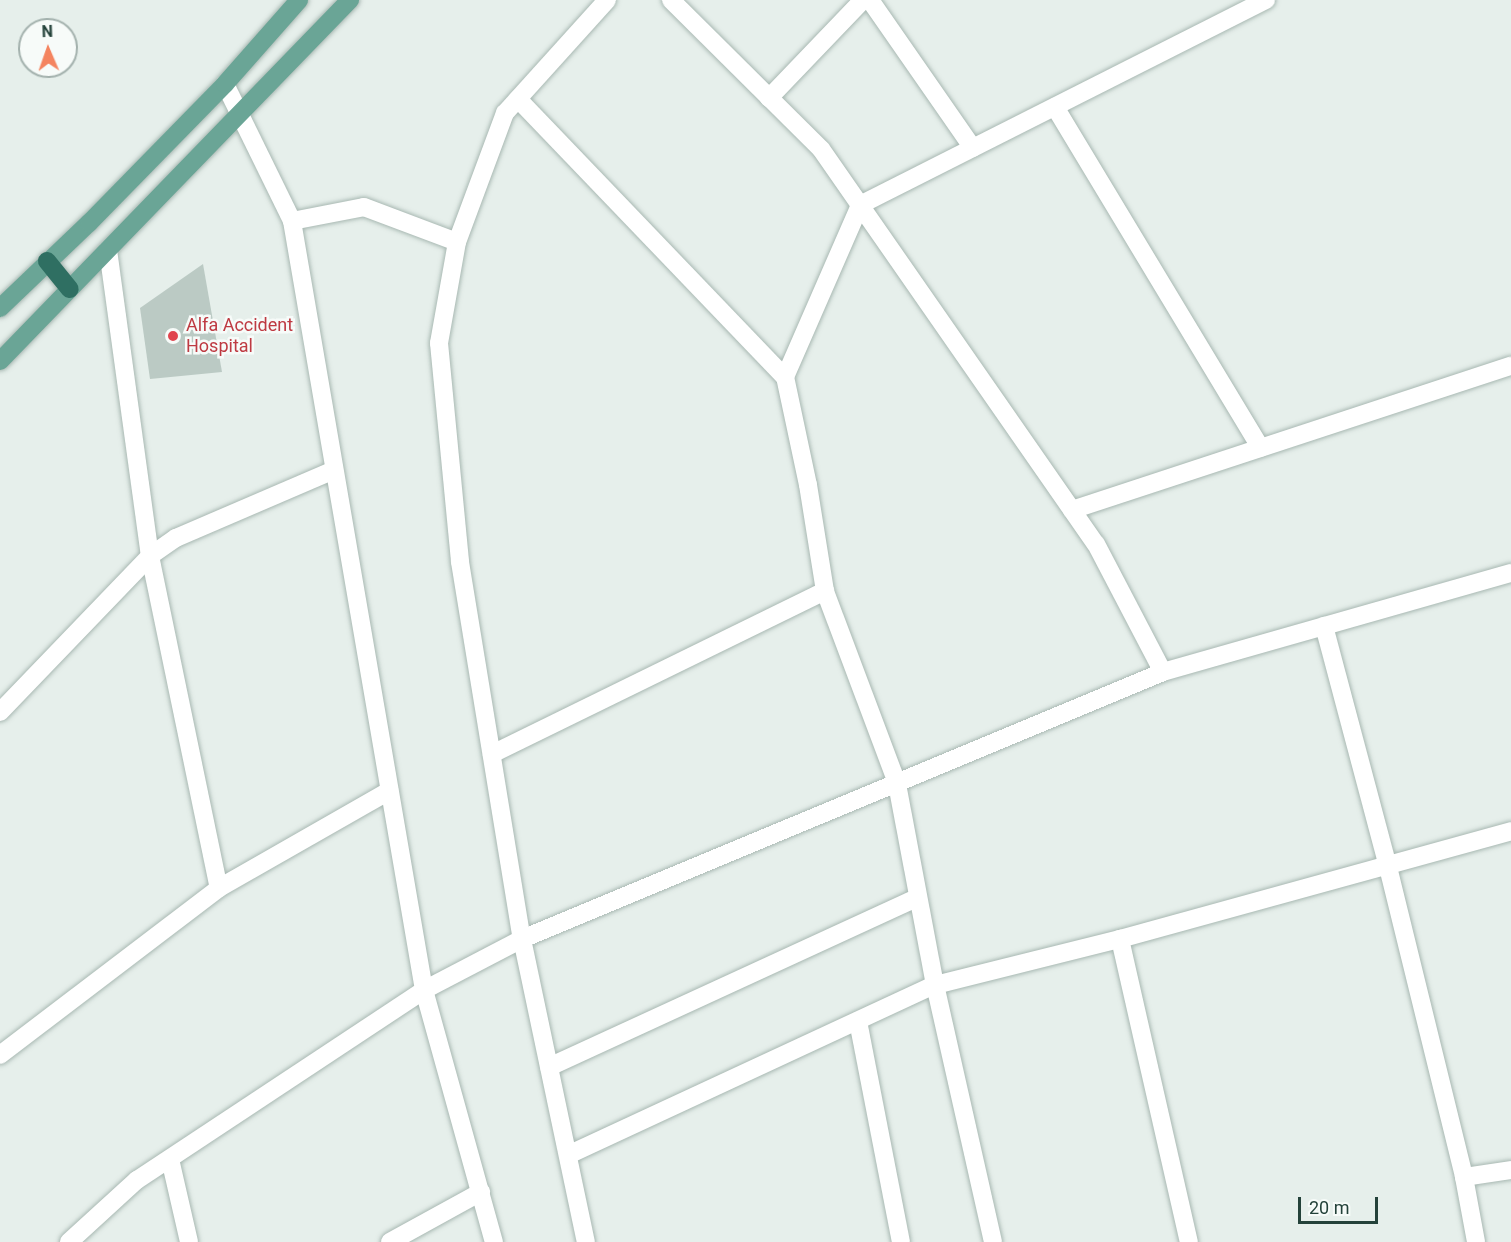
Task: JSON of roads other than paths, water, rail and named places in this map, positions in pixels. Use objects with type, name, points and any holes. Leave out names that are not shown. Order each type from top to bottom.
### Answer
[{"type":"highway","points":[[47,261],[70,289]]},
{"type":"main road","points":[[0,308],[88,223],[225,84],[299,0]]},
{"type":"main road","points":[[0,361],[350,0]]},
{"type":"street","points":[[586,1242],[522,939],[460,562],[439,343],[457,242],[505,114],[607,0]]},
{"type":"street","points":[[671,0],[821,149],[1096,544],[1163,672]]},
{"type":"street","points":[[769,98],[863,0]]},
{"type":"street","points":[[870,0],[973,148]]},
{"type":"street","points":[[785,376],[860,205],[1266,0]]},
{"type":"street","points":[[225,84],[292,221],[424,990],[494,1242]]},
{"type":"street","points":[[518,99],[785,376],[808,485],[825,591],[897,783],[935,985],[993,1242]]},
{"type":"street","points":[[1055,107],[1261,448]]},
{"type":"street","points":[[292,221],[364,207],[457,242]]},
{"type":"street","points":[[108,250],[150,556],[219,888]]},
{"type":"street","points":[[1072,510],[1511,366]]},
{"type":"street","points":[[0,712],[150,556],[176,538],[334,470]]},
{"type":"street","points":[[69,1242],[137,1180],[424,990],[522,939],[1163,672],[1511,573]]},
{"type":"street","points":[[492,754],[825,591]]},
{"type":"street","points":[[1324,626],[1388,867],[1464,1177],[1476,1242]]},
{"type":"street","points":[[0,1055],[219,888],[389,790]]},
{"type":"street","points":[[568,1155],[935,985],[1120,939],[1388,867],[1511,831]]},
{"type":"street","points":[[549,1067],[918,897]]},
{"type":"street","points":[[1120,939],[1189,1242]]},
{"type":"street","points":[[858,1021],[901,1242]]},
{"type":"street","points":[[170,1159],[189,1242]]},
{"type":"street","points":[[1464,1177],[1511,1170]]},
{"type":"street","points":[[390,1242],[481,1192]]},
{"type":"place","name":"Alfa Accident Hospital","points":[[173,336]]}]
